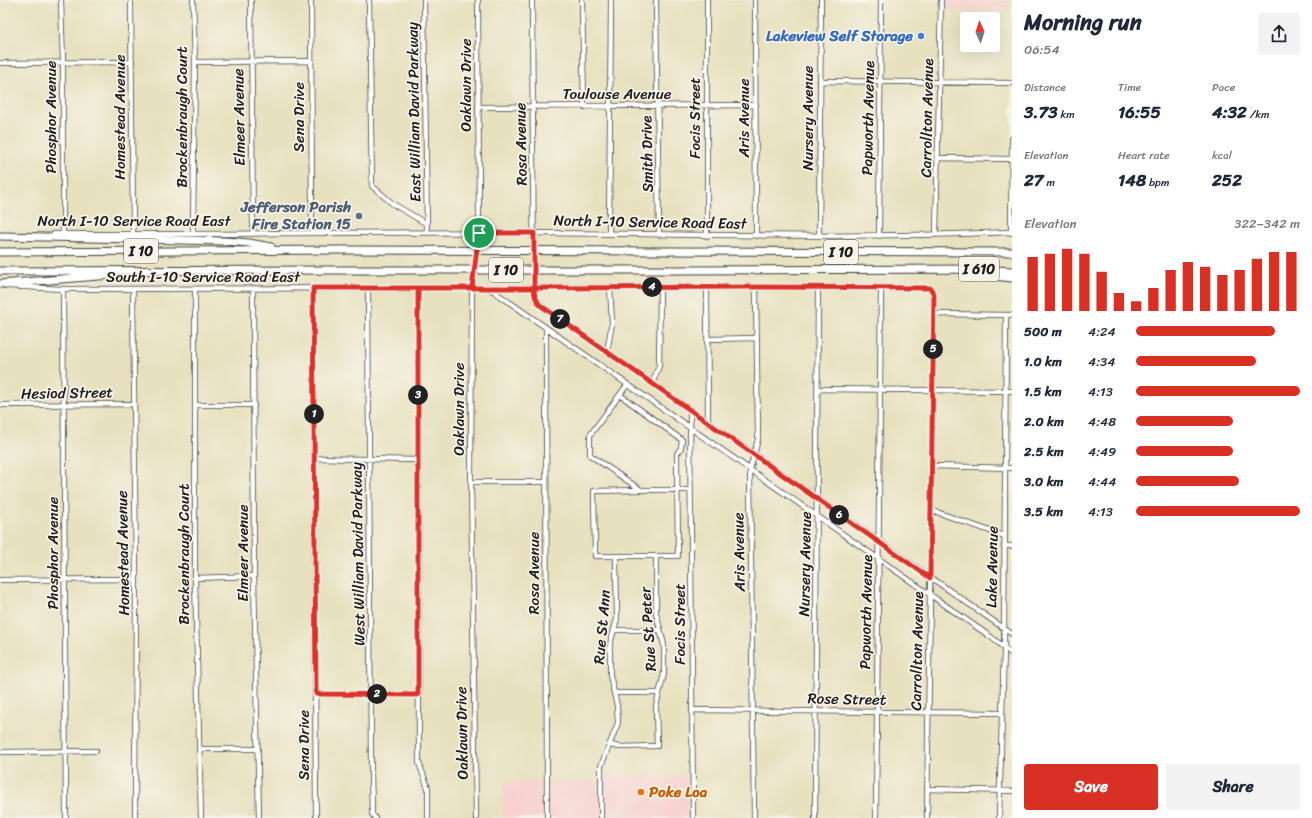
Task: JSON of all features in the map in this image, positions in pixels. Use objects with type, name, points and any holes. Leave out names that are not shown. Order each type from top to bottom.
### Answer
[{"type":"highway","points":[[0,235],[249,242],[283,250]]},
{"type":"highway","name":"I 10","points":[[0,252],[344,250],[1012,252]]},
{"type":"highway","points":[[0,285],[167,270]]},
{"type":"highway","name":"I 10","points":[[0,271],[946,270],[1012,278]]},
{"type":"highway","name":"I 610","points":[[946,270],[1012,271]]},
{"type":"street","name":"Phosphor Avenue","points":[[61,0],[63,62],[63,234]]},
{"type":"street","name":"Homestead Avenue","points":[[131,0],[133,234]]},
{"type":"street","name":"Brockenbraugh Court","points":[[193,0],[193,234]]},
{"type":"street","name":"Elmeer Avenue","points":[[251,0],[253,233]]},
{"type":"street","name":"Sena Drive","points":[[311,0],[312,233]]},
{"type":"street","points":[[369,0],[372,186],[393,204],[427,224]]},
{"type":"street","name":"East William David Parkway","points":[[424,0],[427,234]]},
{"type":"street","name":"Oaklawn Drive","points":[[476,818],[471,482],[472,288],[479,233],[478,0]]},
{"type":"street","name":"Rosa Avenue","points":[[532,0],[534,288]]},
{"type":"street","points":[[582,0],[584,107]]},
{"type":"street","points":[[609,234],[611,0]]},
{"type":"street","name":"Smith Drive","points":[[656,0],[659,235]]},
{"type":"street","name":"Focis Street","points":[[707,0],[707,236]]},
{"type":"street","name":"Aris Avenue","points":[[755,0],[756,236]]},
{"type":"street","name":"Nursery Avenue","points":[[819,236],[821,0]]},
{"type":"street","name":"Papworth Avenue","points":[[879,236],[882,0]]},
{"type":"street","name":"Carrollton Avenue","points":[[936,236],[941,0]]},
{"type":"street","points":[[194,62],[311,61]]},
{"type":"street","points":[[0,63],[132,62]]},
{"type":"street","points":[[820,81],[1012,83]]},
{"type":"street","name":"Toulouse Avenue","points":[[478,107],[658,107],[756,105]]},
{"type":"street","points":[[1011,232],[1012,139]]},
{"type":"street","points":[[938,158],[1012,159]]},
{"type":"street","name":"North I-10 Service Road East","points":[[0,235],[534,233],[707,236],[936,236],[1011,232]]},
{"type":"street","name":"South I-10 Service Road East","points":[[0,285],[63,289],[881,287],[930,288],[933,292]]},
{"type":"street","points":[[607,352],[612,323],[610,287]]},
{"type":"street","points":[[652,384],[659,366],[660,287]]},
{"type":"street","points":[[707,287],[708,424]]},
{"type":"street","name":"Aris Avenue","points":[[754,818],[750,470],[758,439],[756,287]]},
{"type":"street","name":"Nursery Avenue","points":[[815,818],[818,517],[818,287]]},
{"type":"street","name":"Papworth Avenue","points":[[876,818],[881,287]]},
{"type":"street","name":"Sena Drive","points":[[313,288],[316,818]]},
{"type":"street","name":"West William David Parkway","points":[[368,288],[372,814],[375,818]]},
{"type":"street","points":[[418,288],[417,460],[419,763],[428,788],[428,818]]},
{"type":"street","points":[[489,288],[930,595],[1012,654]]},
{"type":"street","points":[[534,288],[536,300],[540,305],[708,424],[1012,634]]},
{"type":"street","name":"Phosphor Avenue","points":[[63,289],[66,818]]},
{"type":"street","name":"Homestead Avenue","points":[[133,289],[136,579],[135,818]]},
{"type":"street","name":"Brockenbraugh Court","points":[[195,289],[195,578],[201,818]]},
{"type":"street","name":"Elmeer Avenue","points":[[253,289],[254,576],[259,818]]},
{"type":"street","name":"Carrollton Avenue","points":[[927,818],[934,314],[933,292]]},
{"type":"street","points":[[934,314],[1012,315]]},
{"type":"street","name":"Lake Avenue","points":[[999,818],[1004,649],[1006,315]]},
{"type":"street","name":"Rosa Avenue","points":[[546,329],[547,818]]},
{"type":"street","points":[[708,339],[757,338]]},
{"type":"street","points":[[627,385],[590,435],[590,455],[641,490]]},
{"type":"street","points":[[818,389],[1012,391]]},
{"type":"street","points":[[620,395],[680,437],[682,444],[677,454],[678,490],[678,556],[595,556],[594,491],[641,490],[678,490],[690,490]]},
{"type":"street","name":"Hesiod Street","points":[[0,405],[134,404]]},
{"type":"street","points":[[196,405],[254,405]]},
{"type":"street","name":"Focis Street","points":[[690,411],[693,818]]},
{"type":"street","points":[[314,458],[417,460]]},
{"type":"street","points":[[932,466],[1012,468]]},
{"type":"street","points":[[471,482],[546,482]]},
{"type":"street","points":[[931,510],[1004,536]]},
{"type":"street","points":[[1004,546],[1012,546]]},
{"type":"street","name":"Rue St Ann","points":[[601,818],[601,766],[611,745],[618,723],[615,693],[610,675],[610,644],[617,618],[616,556]]},
{"type":"street","name":"Rue St Peter","points":[[611,745],[618,747],[657,746],[656,706],[664,674],[664,645],[659,630],[656,613],[656,557]]},
{"type":"street","points":[[195,578],[254,576]]},
{"type":"street","points":[[0,580],[136,579]]},
{"type":"street","points":[[615,630],[659,630]]},
{"type":"street","points":[[615,693],[659,693]]},
{"type":"street","points":[[316,694],[418,695]]},
{"type":"street","name":"Rose Street","points":[[692,710],[1002,713]]},
{"type":"street","points":[[200,749],[258,749]]},
{"type":"street","points":[[0,752],[96,751]]},
{"type":"street","points":[[927,789],[1012,791]]},
{"type":"shaded area","points":[[944,0],[1007,0],[1007,11],[944,10]]},
{"type":"shaded area","points":[[606,775],[687,777],[687,818],[503,818],[503,782],[606,782]]},
{"type":"place","name":"Lakeview Self Storage","points":[[921,36]]},
{"type":"place","name":"Jefferson Parish Fire Station 15","points":[[359,216]]},
{"type":"place","name":"Poke Loa","points":[[641,792]]},
{"type":"route","points":[[479,233],[472,288],[313,288],[316,694],[418,695],[417,460],[418,288],[489,288],[534,288],[539,288],[610,287],[930,288],[933,290],[934,294],[930,578],[540,305],[536,300],[534,292],[534,288],[534,233],[479,233]]}]
